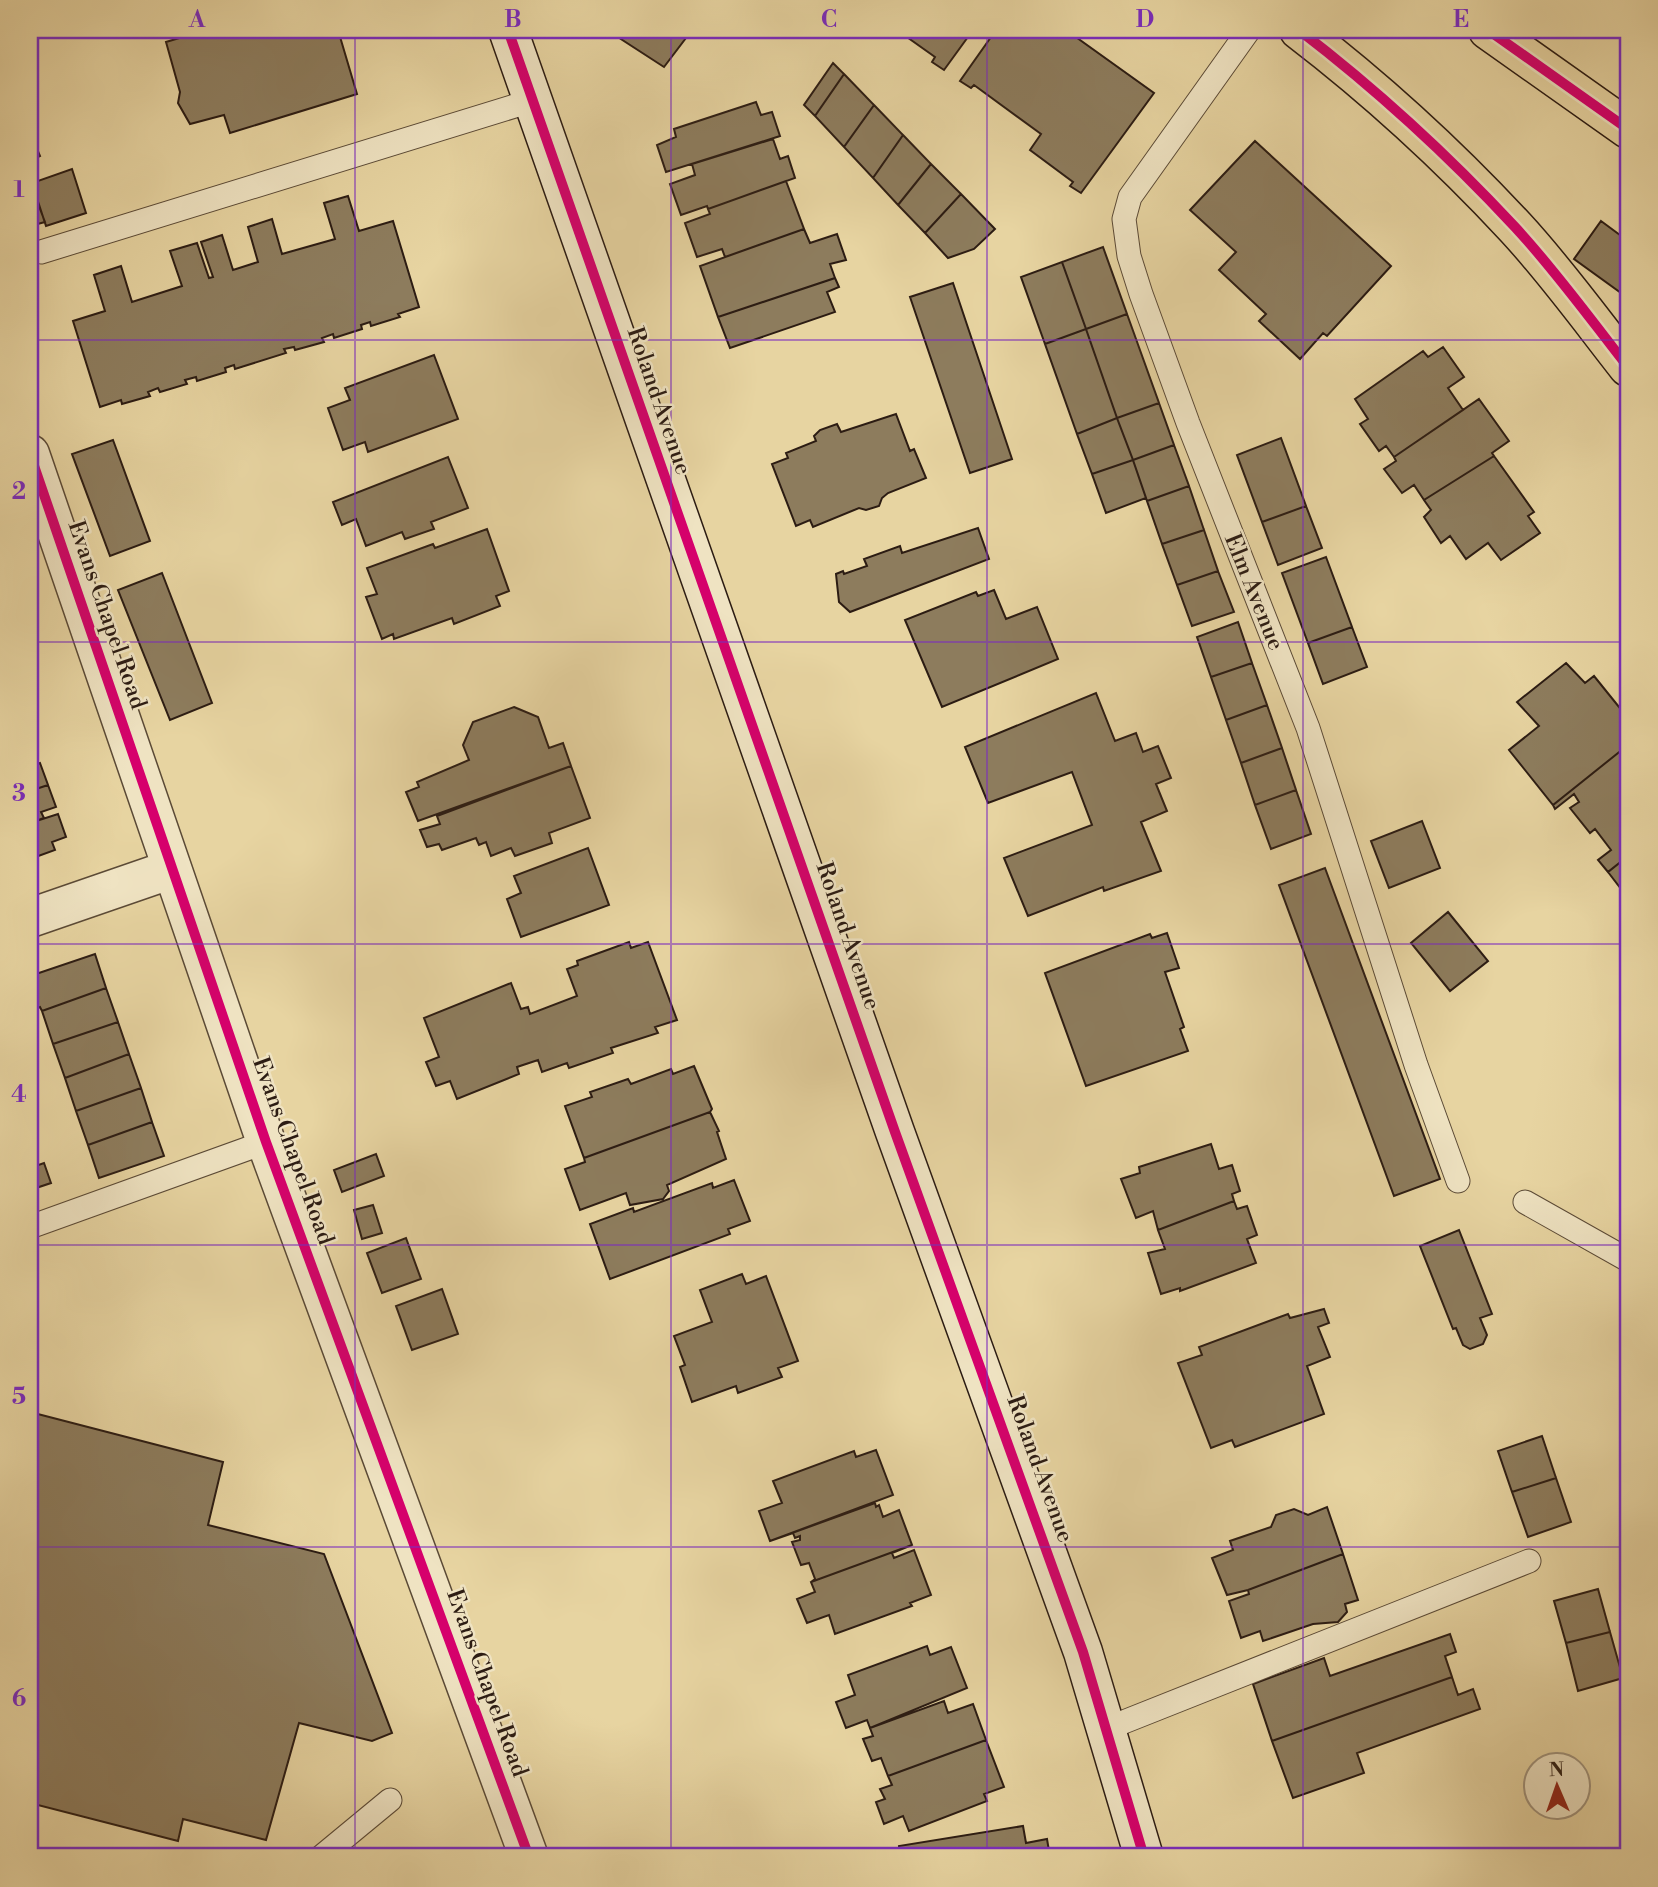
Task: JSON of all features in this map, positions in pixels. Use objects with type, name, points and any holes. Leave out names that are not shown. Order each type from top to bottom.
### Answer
[{"type":"main road","points":[[1299,30],[1359,76],[1438,148],[1508,219],[1628,367]]},
{"type":"main road","points":[[1488,30],[1628,129]]},
{"type":"street","name":"Roland Avenue","points":[[508,30],[531,102],[890,1119],[1079,1639],[1144,1857]]},
{"type":"street","name":"Evans Chapel Road","points":[[30,454],[266,1142],[529,1857]]},
{"type":"street","points":[[30,918],[172,869]]},
{"type":"lane","name":"Elm Avenue","points":[[1249,30],[1130,197],[1124,219],[1129,256],[1188,424],[1308,728],[1416,1065],[1458,1181]]},
{"type":"lane","points":[[41,252],[531,102]]},
{"type":"lane","points":[[30,1227],[266,1142]]},
{"type":"lane","points":[[1525,1202],[1628,1260]]},
{"type":"lane","points":[[1106,1729],[1529,1561]]},
{"type":"lane","points":[[321,1857],[390,1800]]},
{"type":"building","points":[[206,30],[338,30],[357,94],[230,133],[224,115],[190,124],[178,103],[180,92],[166,42]]},
{"type":"building","points":[[607,30],[692,30],[664,67]]},
{"type":"building","points":[[897,30],[973,30],[944,70],[932,62],[935,57]]},
{"type":"building","points":[[996,30],[1066,30],[1154,93],[1081,193],[1070,186],[1073,182],[1030,150],[1041,134],[974,85],[971,88],[960,81]]},
{"type":"building","points":[[833,63],[844,74],[815,116],[804,105]]},
{"type":"building","points":[[844,74],[874,105],[844,147],[815,116]]},
{"type":"building","points":[[756,102],[761,115],[772,112],[780,136],[666,172],[657,145],[676,137],[674,129]]},
{"type":"building","points":[[874,105],[903,135],[873,178],[844,147]]},
{"type":"building","points":[[30,132],[40,156],[30,161]]},
{"type":"building","points":[[903,135],[931,164],[898,205],[873,178]]},
{"type":"building","points":[[773,139],[780,159],[788,156],[795,178],[708,209],[707,206],[681,215],[670,184],[695,175],[692,164]]},
{"type":"building","points":[[1255,141],[1391,266],[1327,336],[1323,333],[1300,359],[1259,321],[1266,314],[1219,270],[1236,252],[1190,210]]},
{"type":"building","points":[[931,164],[961,194],[925,233],[898,205]]},
{"type":"building","points":[[72,169],[86,213],[46,226],[32,183]]},
{"type":"building","points":[[786,181],[804,229],[725,257],[722,249],[697,257],[685,223],[710,214],[708,209]]},
{"type":"building","points":[[30,183],[45,222],[30,226]]},
{"type":"building","points":[[961,194],[995,229],[974,249],[948,258],[925,233]]},
{"type":"building","points":[[348,196],[359,231],[393,221],[419,307],[398,314],[400,317],[371,326],[370,322],[361,325],[362,329],[334,338],[333,334],[322,338],[324,342],[295,350],[294,347],[284,349],[286,353],[235,369],[234,365],[225,368],[226,372],[197,381],[196,377],[185,380],[187,384],[160,392],[158,388],[148,392],[150,396],[122,404],[121,400],[100,407],[73,321],[105,311],[94,275],[121,266],[132,302],[182,286],[170,251],[197,243],[209,278],[213,277],[201,242],[222,235],[233,270],[258,262],[248,227],[272,219],[282,254],[335,239],[324,203]]},
{"type":"building","points":[[1601,221],[1628,241],[1628,298],[1574,259]]},
{"type":"building","points":[[804,229],[810,243],[837,234],[846,260],[830,264],[835,278],[718,317],[700,266]]},
{"type":"building","points":[[1103,247],[1127,314],[1086,329],[1062,262]]},
{"type":"building","points":[[1062,262],[1086,329],[1045,344],[1021,277]]},
{"type":"building","points":[[835,278],[839,287],[827,292],[835,312],[730,348],[718,317]]},
{"type":"building","points":[[953,283],[1012,459],[970,473],[910,297]]},
{"type":"building","points":[[1127,314],[1159,403],[1117,418],[1086,329]]},
{"type":"building","points":[[1086,329],[1117,418],[1077,434],[1045,344]]},
{"type":"building","points":[[1443,347],[1464,377],[1448,388],[1463,410],[1394,457],[1386,446],[1379,451],[1360,424],[1368,419],[1355,399],[1423,351],[1428,357]]},
{"type":"building","points":[[434,355],[458,419],[368,452],[365,442],[343,450],[328,408],[350,400],[345,388]]},
{"type":"building","points":[[1479,399],[1509,441],[1492,453],[1494,456],[1424,500],[1414,485],[1402,493],[1384,469],[1396,461],[1394,457]]},
{"type":"building","points":[[1159,403],[1174,445],[1133,460],[1117,418]]},
{"type":"building","points":[[896,414],[910,451],[914,449],[926,478],[888,493],[879,506],[866,510],[859,508],[813,527],[810,520],[796,526],[772,464],[788,458],[786,453],[816,441],[814,436],[820,430],[837,424],[841,432]]},
{"type":"building","points":[[1117,418],[1133,460],[1092,474],[1077,434]]},
{"type":"building","points":[[1281,438],[1306,506],[1262,522],[1237,455]]},
{"type":"building","points":[[113,440],[150,541],[110,556],[72,454]]},
{"type":"building","points":[[1174,445],[1189,486],[1147,501],[1133,460]]},
{"type":"building","points":[[1494,456],[1534,512],[1528,516],[1540,533],[1501,560],[1488,543],[1466,559],[1450,536],[1441,543],[1424,517],[1431,510],[1424,500]]},
{"type":"building","points":[[448,457],[468,508],[431,522],[434,529],[405,539],[402,532],[366,546],[356,519],[342,525],[333,502]]},
{"type":"building","points":[[1133,460],[1146,498],[1106,513],[1092,474]]},
{"type":"building","points":[[1189,486],[1204,530],[1162,544],[1147,501]]},
{"type":"building","points":[[1306,506],[1322,548],[1278,565],[1262,522]]},
{"type":"building","points":[[978,528],[989,559],[850,612],[839,602],[836,574],[867,566],[864,559],[900,546],[902,553]]},
{"type":"building","points":[[487,529],[509,591],[496,596],[500,606],[454,624],[452,618],[394,639],[393,634],[382,639],[366,597],[377,594],[367,568],[433,544],[435,548]]},
{"type":"building","points":[[1204,530],[1218,571],[1177,585],[1162,544]]},
{"type":"building","points":[[1326,557],[1352,627],[1308,643],[1282,573]]},
{"type":"building","points":[[1218,571],[1234,612],[1192,626],[1177,585]]},
{"type":"building","points":[[162,573],[212,703],[170,720],[118,590]]},
{"type":"building","points":[[994,590],[1006,619],[1037,607],[1058,659],[942,707],[905,620],[976,592],[978,596]]},
{"type":"building","points":[[1238,622],[1252,663],[1211,677],[1197,637]]},
{"type":"building","points":[[1352,627],[1367,667],[1323,684],[1308,643]]},
{"type":"building","points":[[1252,663],[1267,705],[1226,720],[1211,677]]},
{"type":"building","points":[[1566,663],[1585,683],[1594,676],[1619,707],[1625,702],[1628,705],[1628,745],[1553,805],[1509,750],[1539,726],[1517,702]]},
{"type":"building","points":[[1096,693],[1115,741],[1136,733],[1143,752],[1158,746],[1171,778],[1156,784],[1167,811],[1141,822],[1161,871],[1104,891],[1103,887],[1028,916],[1004,858],[1092,825],[1072,772],[988,803],[965,747]]},
{"type":"building","points":[[1267,705],[1282,748],[1241,763],[1226,720]]},
{"type":"building","points":[[514,707],[538,717],[549,748],[563,743],[571,766],[418,821],[406,792],[419,787],[417,782],[469,760],[463,745],[473,722]]},
{"type":"building","points":[[1628,745],[1628,856],[1608,872],[1598,860],[1611,850],[1595,829],[1590,833],[1570,808],[1579,802],[1574,794],[1555,809],[1553,805]]},
{"type":"building","points":[[1282,748],[1296,790],[1255,805],[1241,763]]},
{"type":"building","points":[[40,763],[48,785],[30,791],[30,766]]},
{"type":"building","points":[[571,766],[590,818],[549,833],[552,843],[515,856],[511,848],[491,856],[486,842],[479,845],[476,838],[442,850],[439,844],[427,847],[420,830],[440,824],[437,816]]},
{"type":"building","points":[[48,785],[56,807],[41,812],[44,818],[30,823],[30,791]]},
{"type":"building","points":[[1296,790],[1311,834],[1271,849],[1255,805]]},
{"type":"building","points":[[58,814],[66,837],[52,842],[55,850],[30,859],[30,823]]},
{"type":"building","points":[[1422,821],[1440,868],[1389,888],[1371,841]]},
{"type":"building","points":[[588,848],[609,905],[521,937],[507,899],[521,893],[514,876]]},
{"type":"building","points":[[1628,856],[1628,898],[1608,872]]},
{"type":"building","points":[[1325,868],[1440,1179],[1394,1196],[1279,885]]},
{"type":"building","points":[[1448,912],[1488,961],[1450,991],[1411,943]]},
{"type":"building","points":[[1167,933],[1179,968],[1165,972],[1184,1027],[1180,1029],[1188,1051],[1086,1086],[1045,973],[1150,934],[1152,938]]},
{"type":"building","points":[[629,942],[631,948],[648,942],[677,1020],[655,1027],[658,1033],[611,1048],[613,1053],[569,1068],[567,1063],[542,1072],[538,1060],[517,1067],[519,1074],[457,1099],[450,1081],[436,1086],[426,1062],[439,1057],[424,1018],[511,983],[521,1009],[528,1007],[530,1014],[577,996],[567,969],[578,965],[577,961]]},
{"type":"building","points":[[95,954],[106,988],[42,1011],[40,1007],[30,1011],[30,976]]},
{"type":"building","points":[[106,988],[118,1022],[53,1044],[42,1011]]},
{"type":"building","points":[[118,1022],[129,1054],[65,1078],[53,1044]]},
{"type":"building","points":[[129,1054],[141,1088],[76,1111],[65,1078]]},
{"type":"building","points":[[694,1066],[712,1109],[710,1112],[584,1158],[565,1106],[592,1097],[590,1092],[628,1079],[631,1084],[671,1069],[673,1074]]},
{"type":"building","points":[[141,1088],[152,1122],[88,1145],[76,1111]]},
{"type":"building","points":[[710,1112],[719,1131],[717,1132],[726,1159],[667,1185],[669,1191],[663,1199],[630,1205],[626,1193],[580,1210],[565,1169],[585,1162],[584,1158]]},
{"type":"building","points":[[152,1122],[164,1156],[99,1178],[88,1145]]},
{"type":"building","points":[[1211,1144],[1219,1169],[1232,1165],[1240,1191],[1232,1194],[1234,1201],[1158,1230],[1153,1211],[1136,1218],[1121,1179],[1140,1173],[1139,1167]]},
{"type":"building","points":[[376,1154],[384,1176],[342,1192],[334,1170]]},
{"type":"building","points":[[44,1163],[51,1183],[30,1190],[30,1168]]},
{"type":"building","points":[[734,1180],[750,1221],[728,1229],[730,1234],[610,1279],[590,1224],[633,1208],[634,1212],[712,1183],[713,1188]]},
{"type":"building","points":[[1234,1201],[1237,1209],[1247,1206],[1257,1235],[1247,1239],[1256,1263],[1180,1291],[1180,1288],[1161,1294],[1148,1253],[1165,1249],[1158,1230]]},
{"type":"building","points":[[373,1205],[382,1233],[362,1239],[354,1210]]},
{"type":"building","points":[[1459,1230],[1492,1314],[1480,1318],[1487,1335],[1483,1344],[1470,1349],[1463,1345],[1456,1328],[1453,1329],[1420,1246]]},
{"type":"building","points":[[406,1238],[421,1279],[382,1293],[367,1253]]},
{"type":"building","points":[[742,1274],[746,1284],[766,1276],[798,1361],[778,1368],[782,1377],[738,1393],[736,1386],[692,1402],[680,1367],[685,1365],[674,1336],[712,1322],[700,1290]]},
{"type":"building","points":[[442,1289],[458,1334],[412,1350],[396,1306]]},
{"type":"building","points":[[1324,1309],[1329,1323],[1318,1327],[1330,1357],[1307,1366],[1324,1414],[1235,1447],[1232,1440],[1211,1448],[1178,1363],[1202,1355],[1199,1347],[1288,1314],[1290,1318]]},
{"type":"building","points":[[30,1412],[223,1462],[208,1525],[324,1554],[392,1733],[372,1741],[299,1723],[266,1840],[183,1819],[178,1841],[30,1803]]},
{"type":"building","points":[[1542,1436],[1556,1478],[1512,1492],[1498,1451]]},
{"type":"building","points":[[876,1450],[893,1495],[770,1541],[759,1511],[782,1503],[773,1481],[854,1451],[856,1457]]},
{"type":"building","points":[[1556,1478],[1571,1522],[1528,1537],[1512,1492]]},
{"type":"building","points":[[875,1503],[876,1507],[879,1505],[883,1517],[899,1510],[912,1545],[811,1582],[815,1579],[809,1563],[801,1565],[792,1542],[800,1540],[800,1536],[795,1538],[793,1533],[770,1541]]},
{"type":"building","points":[[1327,1507],[1343,1554],[1248,1590],[1227,1595],[1212,1558],[1233,1550],[1230,1541],[1271,1527],[1276,1515],[1294,1509],[1308,1515]]},
{"type":"building","points":[[912,1545],[892,1553],[894,1558],[914,1550],[931,1595],[910,1603],[912,1606],[835,1634],[829,1615],[807,1623],[797,1599],[815,1592],[811,1582]]},
{"type":"building","points":[[1343,1554],[1358,1600],[1345,1604],[1347,1612],[1338,1622],[1313,1624],[1263,1641],[1260,1631],[1241,1638],[1229,1601],[1249,1594],[1248,1590]]},
{"type":"building","points":[[1598,1589],[1610,1632],[1566,1643],[1554,1601]]},
{"type":"building","points":[[1610,1632],[1623,1678],[1578,1691],[1566,1643]]},
{"type":"building","points":[[1450,1634],[1456,1652],[1445,1656],[1452,1677],[1272,1741],[1253,1684],[1324,1658],[1330,1676]]},
{"type":"building","points":[[927,1646],[930,1655],[951,1647],[967,1688],[870,1728],[867,1720],[846,1728],[836,1702],[855,1695],[848,1675]]},
{"type":"building","points":[[1452,1677],[1458,1695],[1473,1689],[1480,1709],[1357,1753],[1364,1773],[1293,1798],[1272,1741]]},
{"type":"building","points":[[944,1701],[948,1713],[973,1704],[986,1740],[888,1776],[881,1758],[872,1761],[863,1739],[873,1736],[870,1728]]},
{"type":"building","points":[[986,1740],[1004,1787],[984,1794],[987,1801],[909,1831],[903,1816],[884,1824],[876,1802],[885,1799],[880,1789],[892,1785],[888,1776]]},
{"type":"building","points":[[1023,1826],[1026,1843],[1047,1839],[1050,1857],[900,1857],[899,1846]]},
{"type":"cycle path","points":[[508,30],[895,1132],[1083,1652],[1144,1857]]},
{"type":"cycle path","points":[[1299,30],[1384,99],[1490,200],[1544,260],[1628,367]]},
{"type":"cycle path","points":[[1488,30],[1628,129]]},
{"type":"cycle path","points":[[30,454],[266,1142],[529,1857]]}]
